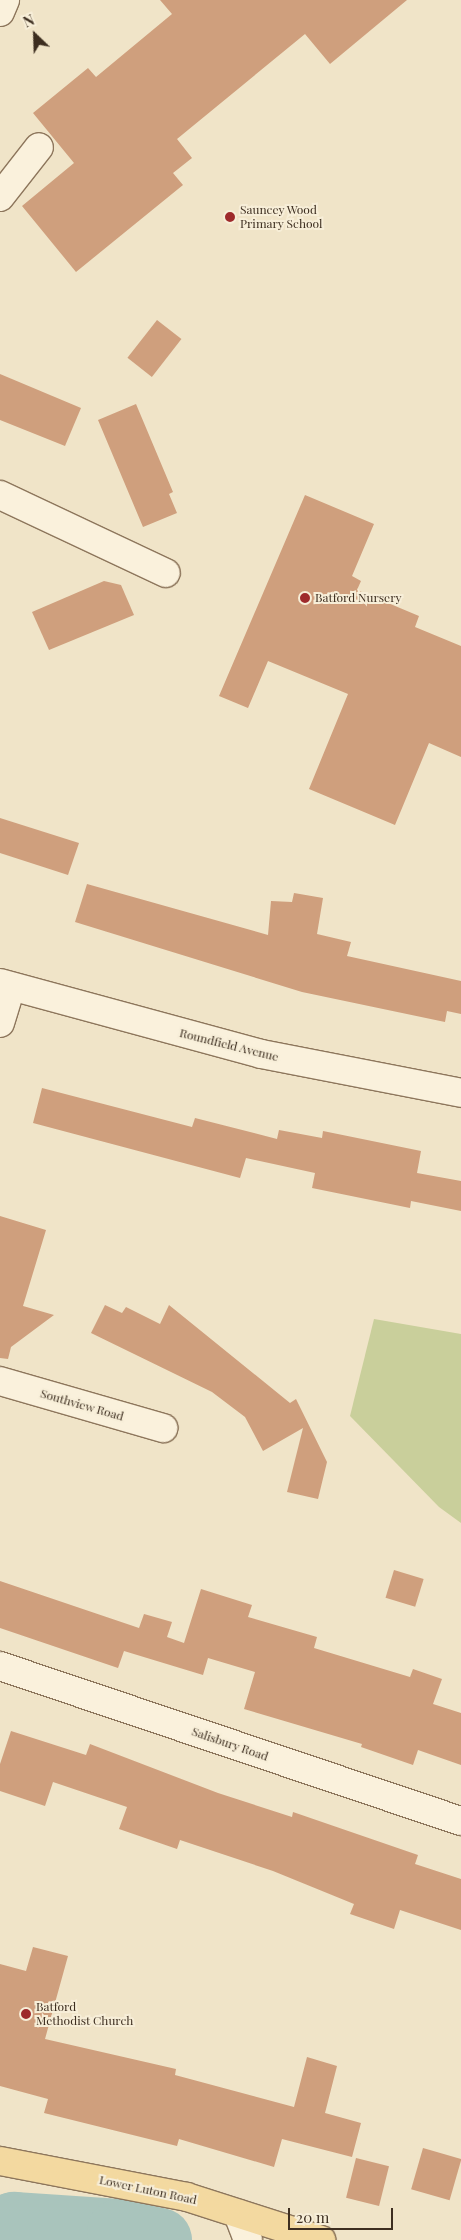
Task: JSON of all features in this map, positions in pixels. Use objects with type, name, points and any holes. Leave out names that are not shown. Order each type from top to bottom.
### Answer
[{"type":"main road","name":"Lower Luton Road","points":[[0,2161],[187,2197],[322,2240]]},
{"type":"street","points":[[0,12],[5,0]]},
{"type":"street","points":[[0,197],[39,148]]},
{"type":"street","points":[[0,495],[57,518],[82,536],[166,573]]},
{"type":"street","points":[[0,1023],[6,985]]},
{"type":"street","name":"Roundfield Avenue","points":[[6,985],[261,1054],[461,1093]]},
{"type":"street","name":"Southview Road","points":[[0,1381],[163,1428]]},
{"type":"street","name":"Salisbury Road","points":[[0,1666],[461,1821]]},
{"type":"street","points":[[238,2214],[248,2240]]},
{"type":"green space","points":[[374,1319],[461,1334],[461,1523],[439,1507],[350,1416]]},
{"type":"building","points":[[160,0],[407,0],[330,64],[305,34],[177,139],[192,158],[173,173],[183,185],[76,272],[22,206],[74,163],[33,113],[88,68],[96,77],[172,14]]},
{"type":"building","points":[[157,320],[181,339],[152,377],[127,358]]},
{"type":"building","points":[[0,374],[81,408],[65,446],[0,420]]},
{"type":"building","points":[[136,404],[173,492],[169,494],[177,513],[143,527],[98,420]]},
{"type":"building","points":[[305,495],[374,524],[352,576],[361,581],[357,590],[419,616],[415,627],[461,646],[461,757],[429,743],[395,825],[309,789],[348,694],[268,661],[248,708],[219,696]]},
{"type":"building","points":[[104,581],[121,585],[134,615],[49,650],[32,612]]},
{"type":"building","points":[[0,818],[79,843],[68,875],[0,853]]},
{"type":"building","points":[[87,884],[268,935],[271,901],[292,902],[294,893],[323,898],[317,934],[351,942],[347,956],[461,981],[461,1014],[447,1011],[445,1022],[302,992],[75,922]]},
{"type":"building","points":[[42,1088],[192,1127],[195,1118],[277,1139],[279,1130],[322,1138],[323,1131],[421,1151],[417,1173],[461,1181],[461,1211],[411,1201],[410,1208],[312,1188],[315,1173],[246,1158],[240,1178],[33,1123]]},
{"type":"building","points":[[0,1216],[46,1230],[23,1306],[54,1315],[11,1347],[8,1359],[0,1358]]},
{"type":"building","points":[[105,1305],[122,1313],[126,1307],[160,1324],[169,1305],[290,1403],[296,1399],[327,1462],[318,1499],[287,1492],[303,1428],[263,1451],[245,1417],[212,1392],[91,1333]]},
{"type":"building","points":[[394,1570],[424,1579],[415,1607],[386,1598]]},
{"type":"building","points":[[0,1581],[139,1628],[144,1614],[172,1622],[167,1637],[184,1643],[201,1589],[252,1605],[248,1617],[317,1637],[314,1648],[410,1677],[413,1669],[442,1679],[433,1704],[461,1713],[461,1765],[418,1750],[413,1765],[361,1747],[362,1744],[244,1709],[255,1672],[208,1658],[203,1675],[124,1651],[118,1668],[0,1628]]},
{"type":"building","points":[[11,1731],[86,1755],[90,1744],[218,1793],[292,1817],[293,1812],[418,1855],[415,1864],[461,1879],[461,1930],[400,1910],[394,1929],[350,1914],[354,1904],[273,1871],[180,1840],[177,1849],[119,1829],[127,1807],[53,1782],[45,1806],[0,1791],[0,1764]]},
{"type":"building","points":[[33,1947],[68,1956],[45,2039],[176,2069],[175,2075],[294,2107],[307,2057],[337,2066],[325,2113],[361,2123],[352,2157],[282,2139],[274,2167],[179,2139],[177,2146],[44,2113],[48,2099],[0,2086],[0,1964],[26,1971]]},
{"type":"building","points":[[423,2148],[461,2159],[450,2200],[411,2189]]},
{"type":"building","points":[[356,2158],[389,2166],[379,2206],[346,2198]]},
{"type":"waterway","points":[[0,2228],[14,2224],[119,2231],[160,2240]]},
{"type":"place","name":"Sauncey Wood Primary School","points":[[230,217]]},
{"type":"place","name":"Batford Nursery","points":[[305,598]]},
{"type":"place","name":"Batford Methodist Church","points":[[26,2014]]}]
